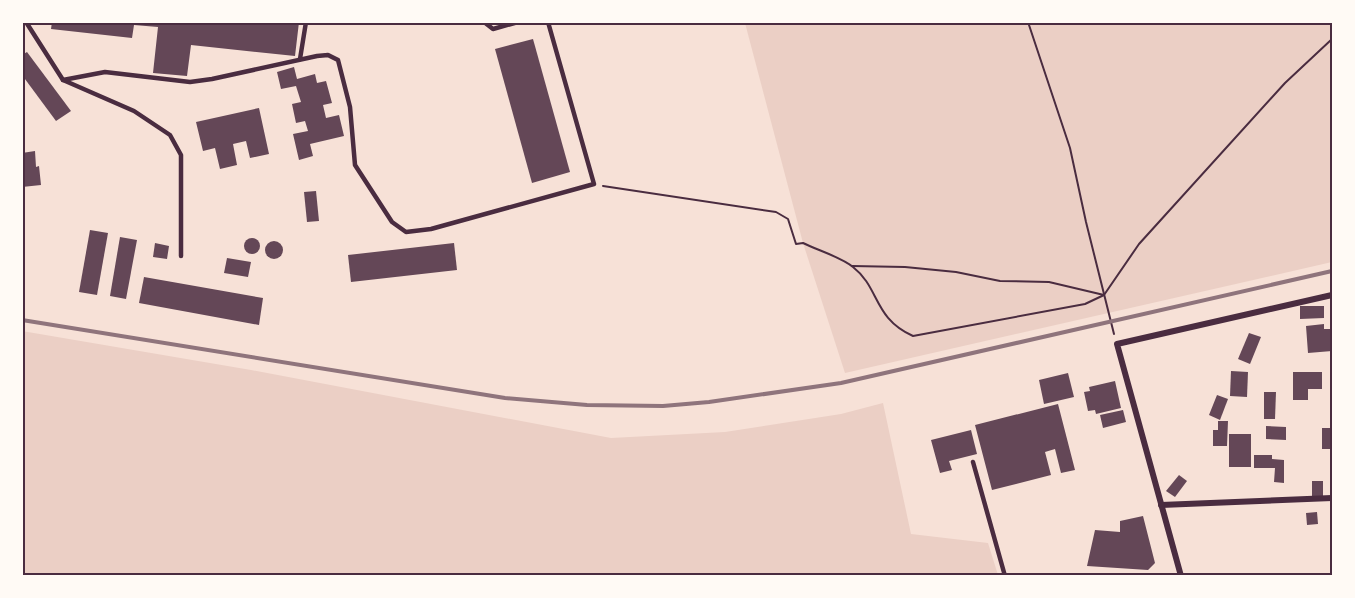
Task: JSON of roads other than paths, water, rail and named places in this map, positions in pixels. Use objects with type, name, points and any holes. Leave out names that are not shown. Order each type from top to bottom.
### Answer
[{"type":"street","points":[[1181,576],[1117,344],[1332,295]]},
{"type":"street","points":[[1161,505],[1332,498]]},
{"type":"lane","points":[[26,22],[63,80],[134,111],[170,135],[181,155],[181,256]]},
{"type":"lane","points":[[300,59],[306,22]]},
{"type":"lane","points":[[484,22],[493,29],[518,22]]},
{"type":"lane","points":[[63,80],[105,72],[190,82],[328,55],[338,60],[350,106],[356,165],[392,222],[406,232],[431,229],[594,184],[548,22]]},
{"type":"lane","points":[[973,462],[1005,576]]},
{"type":"railway","points":[[22,320],[505,398],[587,405],[663,406],[709,402],[841,383],[1332,271]]}]
